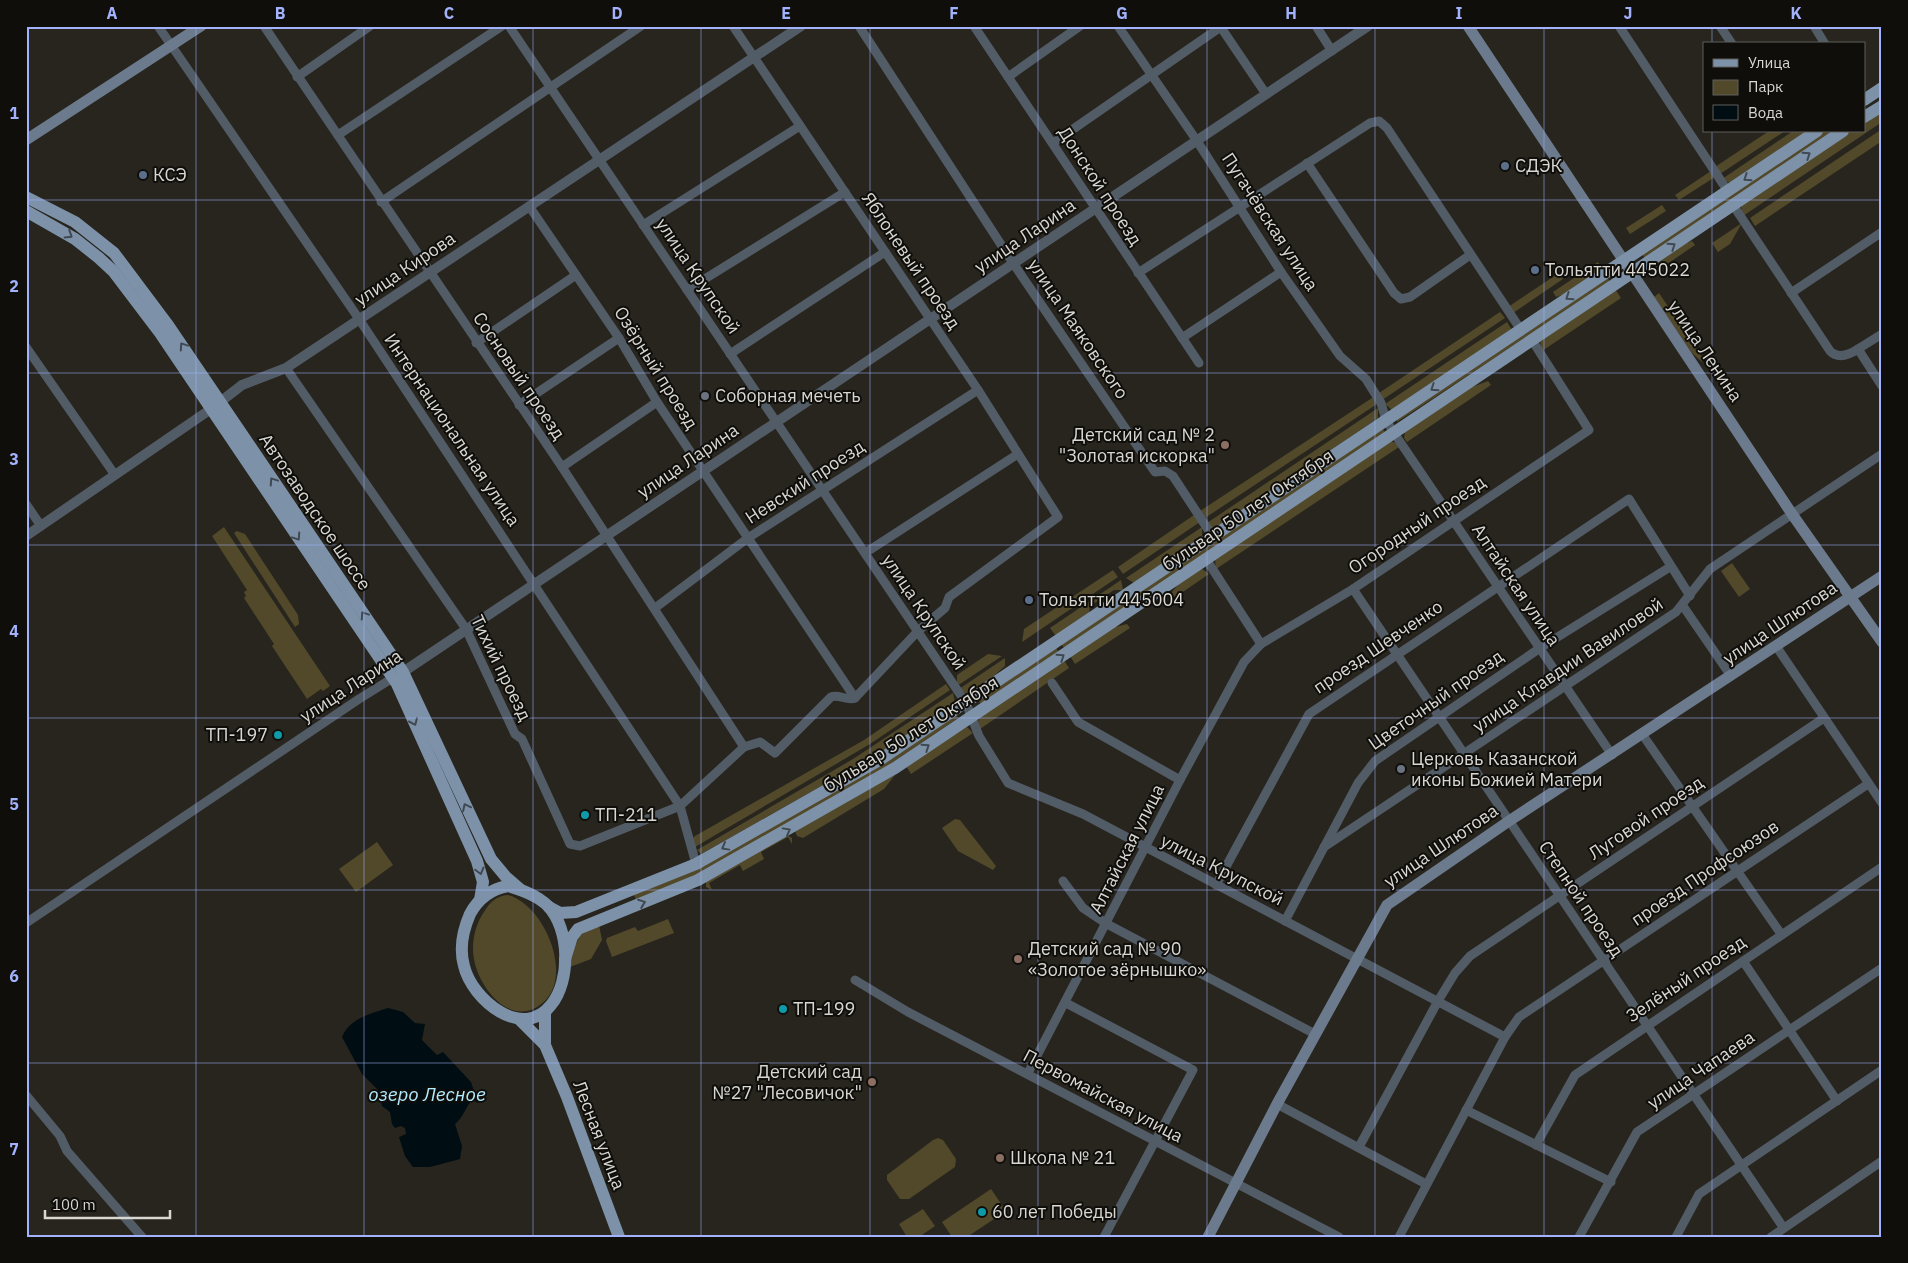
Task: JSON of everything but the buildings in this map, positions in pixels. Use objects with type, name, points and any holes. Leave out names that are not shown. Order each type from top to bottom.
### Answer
[{"type":"main road","points":[[29,141],[200,26]]},
{"type":"main road","name":"улица Ленина","points":[[1468,26],[1792,514],[1882,642]]},
{"type":"main road","points":[[1866,99],[1882,88]]},
{"type":"main road","points":[[1866,116],[1882,106]]},
{"type":"main road","name":"бульвар 50 лет Октября","points":[[549,908],[560,913],[576,912],[696,864],[881,759],[1814,132]]},
{"type":"main road","name":"бульвар 50 лет Октября","points":[[565,959],[572,937],[578,929],[698,880],[895,768],[1842,132]]},
{"type":"main road","name":"Автозаводское шоссе","points":[[26,197],[75,222],[114,253],[168,325],[216,405],[398,675],[491,860],[521,890]]},
{"type":"main road","name":"Автозаводское шоссе","points":[[26,211],[80,243],[113,271],[216,405]]},
{"type":"main road","name":"улица Шлютова","points":[[1208,1237],[1277,1104],[1382,911],[1394,898],[1882,576]]},
{"type":"main road","name":"Автозаводское шоссе","points":[[398,675],[477,861],[483,882],[480,900]]},
{"type":"main road","points":[[508,886],[521,890],[537,898],[549,908],[563,940],[565,959],[564,982],[557,998],[545,1012],[529,1020],[520,1020],[502,1014],[484,999],[464,968],[462,938],[467,921],[480,900],[498,888],[508,886]]},
{"type":"main road","name":"Лесная улица","points":[[545,1012],[545,1046]]},
{"type":"main road","name":"Лесная улица","points":[[520,1020],[545,1046],[567,1096],[619,1237]]},
{"type":"street","name":"Интернациональная улица","points":[[158,26],[359,319],[680,806],[696,864]]},
{"type":"street","name":"Сосновый проезд","points":[[264,26],[476,343],[562,467],[744,747]]},
{"type":"street","points":[[297,76],[370,26]]},
{"type":"street","points":[[338,135],[502,26]]},
{"type":"street","name":"улица Крупской","points":[[509,26],[966,703],[979,736],[1008,783],[1083,814],[1357,957],[1505,1037]]},
{"type":"street","points":[[381,202],[641,26]]},
{"type":"street","name":"Яблоневый проезд","points":[[732,26],[978,390],[1058,517],[949,597],[945,608],[918,631]]},
{"type":"street","name":"улица Кирова","points":[[26,536],[242,385],[286,368],[801,26]]},
{"type":"street","name":"улица Маяковского","points":[[859,26],[1014,264],[1155,472],[1165,471],[1173,476],[1212,537]]},
{"type":"street","name":"Донской проезд","points":[[974,26],[1199,363]]},
{"type":"street","points":[[1008,77],[1080,26]]},
{"type":"street","name":"Пугачёвская улица","points":[[1118,26],[1197,141],[1281,272],[1340,356],[1366,379],[1381,404],[1386,420],[1394,433]]},
{"type":"street","points":[[1316,26],[1332,51]]},
{"type":"street","name":"улица Ларина","points":[[26,923],[359,698],[398,675],[535,584],[1368,26]]},
{"type":"street","points":[[1619,26],[1727,190]]},
{"type":"street","points":[[1720,26],[1731,42]]},
{"type":"street","points":[[1814,26],[1824,42]]},
{"type":"street","points":[[1053,143],[1220,27],[1266,94]]},
{"type":"street","points":[[1138,273],[1370,123],[1379,121],[1387,128],[1520,330]]},
{"type":"street","points":[[643,225],[800,126]]},
{"type":"street","points":[[1307,163],[1394,293],[1401,299],[1410,297],[1470,256]]},
{"type":"street","points":[[687,290],[845,192]]},
{"type":"street","points":[[1733,205],[1834,355],[1844,356],[1858,350],[1882,334]]},
{"type":"street","name":"Озёрный проезд","points":[[529,206],[619,338],[703,471],[855,698]]},
{"type":"street","points":[[1791,293],[1882,232]]},
{"type":"street","points":[[730,354],[885,252]]},
{"type":"street","points":[[1182,338],[1281,272]]},
{"type":"street","points":[[476,343],[576,275]]},
{"type":"street","points":[[519,405],[619,338]]},
{"type":"street","name":"Огородный проезд","points":[[1261,644],[1353,589],[1589,430],[1532,340]]},
{"type":"street","points":[[26,347],[115,475]]},
{"type":"street","points":[[1858,350],[1882,386]]},
{"type":"street","name":"Тихий проезд","points":[[286,368],[466,629],[515,734],[522,739],[570,844],[580,846],[680,806]]},
{"type":"street","name":"Невский проезд","points":[[654,608],[748,538],[978,390]]},
{"type":"street","points":[[562,467],[658,402]]},
{"type":"street","name":"Алтайская улица","points":[[1394,433],[1612,755]]},
{"type":"street","points":[[865,553],[1018,454]]},
{"type":"street","name":"улица Клавдии Вавиловой","points":[[1324,847],[1566,687],[1683,606],[1697,583],[1710,568],[1882,454]]},
{"type":"street","name":"проезд Шевченко","points":[[1216,885],[1309,714],[1629,499],[1660,546],[1670,567]]},
{"type":"street","points":[[26,504],[41,526]]},
{"type":"street","points":[[1206,559],[1261,644]]},
{"type":"street","points":[[1670,567],[1690,596]]},
{"type":"street","name":"Цветочный проезд","points":[[1285,921],[1358,783],[1375,761],[1540,648],[1670,567]]},
{"type":"street","name":"Степной проезд","points":[[1353,589],[1783,1227]]},
{"type":"street","points":[[1683,606],[1731,676]]},
{"type":"street","points":[[680,806],[744,747],[760,742],[775,753],[831,697],[855,698],[918,631]]},
{"type":"street","name":"Алтайская улица","points":[[1028,1073],[1107,924],[1180,780],[1244,662],[1261,644]]},
{"type":"street","points":[[1776,646],[1882,803]]},
{"type":"street","points":[[1052,683],[1078,722],[1180,780]]},
{"type":"street","name":"Луговой проезд","points":[[1359,1147],[1438,1001],[1455,973],[1470,956],[1824,718]]},
{"type":"street","points":[[1642,734],[1781,934]]},
{"type":"street","name":"проезд Профсоюзов","points":[[1399,1237],[1505,1037],[1519,1017],[1868,784]]},
{"type":"street","name":"Зелёный проезд","points":[[1536,1145],[1575,1075],[1646,1024],[1743,961],[1882,866]]},
{"type":"street","points":[[1063,881],[1084,908],[1107,924],[1315,1034]]},
{"type":"street","points":[[1743,961],[1836,1101]]},
{"type":"street","name":"улица Чапаева","points":[[1579,1237],[1637,1132],[1882,968]]},
{"type":"street","name":"Первомайская улица","points":[[855,980],[908,1012],[1028,1073],[1155,1143],[1338,1237]]},
{"type":"street","points":[[1066,1003],[1193,1070],[1104,1237]]},
{"type":"street","points":[[1676,1237],[1699,1194],[1740,1164],[1882,1070]]},
{"type":"street","points":[[26,1095],[60,1136],[67,1151],[142,1237]]},
{"type":"street","points":[[1277,1104],[1426,1184]]},
{"type":"street","points":[[1466,1110],[1611,1182]]},
{"type":"street","points":[[1771,1237],[1882,1161]]},
{"type":"green space","points":[[1882,111],[1882,122],[1743,216],[1741,207],[1745,201],[1849,132],[1866,132],[1866,121]]},
{"type":"green space","points":[[1882,129],[1882,141],[1755,226],[1750,218]]},
{"type":"green space","points":[[1768,132],[1783,132],[1720,174],[1715,167]]},
{"type":"green space","points":[[1792,132],[1807,132],[1730,183],[1722,179]]},
{"type":"green space","points":[[1822,132],[1834,132],[1645,259],[1642,254]]},
{"type":"green space","points":[[1711,171],[1715,177],[1679,200],[1675,195]]},
{"type":"green space","points":[[1662,205],[1666,211],[1630,234],[1626,228]]},
{"type":"green space","points":[[1742,223],[1730,244],[1718,252],[1712,243]]},
{"type":"green space","points":[[1692,241],[1695,245],[1654,273],[1650,266],[1684,244]]},
{"type":"green space","points":[[1598,262],[1603,269],[1567,293],[1556,297],[1553,292]]},
{"type":"green space","points":[[1559,273],[1563,279],[1513,313],[1508,307]]},
{"type":"green space","points":[[1607,277],[1610,282],[1397,422],[1397,419]]},
{"type":"green space","points":[[1615,289],[1621,298],[1542,351],[1540,341]]},
{"type":"green space","points":[[1659,293],[1704,360],[1702,362],[1692,353],[1654,297]]},
{"type":"green space","points":[[1500,312],[1505,318],[1382,400],[1379,393]]},
{"type":"green space","points":[[1507,322],[1512,330],[1392,410],[1385,404]]},
{"type":"green space","points":[[1488,381],[1491,385],[1407,442],[1404,438],[1405,432],[1472,387]]},
{"type":"green space","points":[[1375,396],[1377,404],[1205,518],[1200,511]]},
{"type":"green space","points":[[1378,408],[1378,418],[1212,531],[1207,523]]},
{"type":"green space","points":[[1383,429],[1385,432],[1065,649],[1061,644]]},
{"type":"green space","points":[[1390,441],[1396,443],[1399,447],[1216,569],[1215,559]]},
{"type":"green space","points":[[1194,515],[1200,522],[1123,574],[1118,567]]},
{"type":"green space","points":[[224,527],[330,686],[323,691],[321,689],[307,699],[272,646],[274,644],[244,598],[246,596],[244,592],[247,590],[212,536]]},
{"type":"green space","points":[[1202,527],[1202,536],[1134,583],[1126,578]]},
{"type":"green space","points":[[237,531],[245,534],[298,615],[299,624],[295,627],[234,533]]},
{"type":"green space","points":[[1732,563],[1750,589],[1739,597],[1721,571]]},
{"type":"green space","points":[[1202,569],[1209,574],[1174,598],[1171,593],[1182,580]]},
{"type":"green space","points":[[1113,570],[1118,577],[1022,642],[1024,629]]},
{"type":"green space","points":[[1121,580],[1123,590],[1114,590],[1090,606],[1089,614],[1056,636],[1050,628]]},
{"type":"green space","points":[[1127,624],[1130,628],[1075,664],[1070,656],[1111,628]]},
{"type":"green space","points":[[1056,647],[1059,653],[981,703],[979,702],[979,700]]},
{"type":"green space","points":[[988,654],[1002,656],[957,686],[957,675]]},
{"type":"green space","points":[[1005,658],[1005,666],[968,695],[959,689]]},
{"type":"green space","points":[[1064,660],[1069,668],[980,729],[978,722],[980,716]]},
{"type":"green space","points":[[946,684],[950,690],[870,744],[695,847],[693,838],[695,836],[864,740]]},
{"type":"green space","points":[[953,693],[955,702],[894,745],[701,854],[697,850],[853,759]]},
{"type":"green space","points":[[957,715],[958,718],[889,765],[699,874],[636,900],[634,895]]},
{"type":"green space","points":[[967,727],[973,733],[911,774],[906,766]]},
{"type":"green space","points":[[895,775],[884,789],[803,838],[797,836],[795,831]]},
{"type":"green space","points":[[955,819],[960,820],[996,866],[993,870],[958,851],[942,828]]},
{"type":"green space","points":[[787,835],[792,838],[792,844],[788,837],[761,852],[764,859],[743,871],[740,865],[709,883],[712,890],[706,887],[706,882]]},
{"type":"green space","points":[[377,842],[393,865],[356,892],[339,869]]},
{"type":"green space","points":[[508,895],[522,902],[534,913],[545,929],[552,946],[556,964],[555,981],[549,996],[537,1007],[526,1011],[515,1011],[505,1007],[496,1000],[481,980],[473,953],[473,941],[481,917],[494,900]]},
{"type":"green space","points":[[668,919],[674,933],[612,957],[606,941],[607,938],[635,927],[638,931]]},
{"type":"green space","points":[[599,925],[602,940],[591,959],[570,967],[570,959],[580,935]]},
{"type":"green space","points":[[938,1138],[943,1140],[956,1159],[955,1167],[909,1199],[900,1199],[887,1180],[887,1175]]},
{"type":"green space","points":[[991,1189],[1006,1211],[967,1237],[952,1237],[942,1222]]},
{"type":"green space","points":[[923,1209],[935,1226],[919,1237],[907,1237],[899,1224]]},
{"type":"water","name":"озеро Лесное","points":[[388,1008],[403,1012],[415,1023],[425,1024],[422,1040],[437,1055],[443,1052],[471,1082],[478,1103],[472,1100],[455,1124],[462,1146],[460,1159],[430,1167],[413,1167],[405,1156],[399,1137],[406,1134],[405,1128],[401,1126],[395,1128],[392,1124],[390,1112],[382,1106],[378,1090],[362,1074],[342,1037],[355,1021]]},
{"type":"place","name":"СДЭК","points":[[1505,166]]},
{"type":"place","name":"КСЭ","points":[[143,175]]},
{"type":"place","name":"Тольятти 445022","points":[[1535,270]]},
{"type":"place","name":"Cоборная мечеть","points":[[705,396]]},
{"type":"place","name":"Детский сад № 2 \"Золотая искорка\"","points":[[1225,445]]},
{"type":"place","name":"Тольятти 445004","points":[[1029,600]]},
{"type":"place","name":"ТП-197","points":[[278,735]]},
{"type":"place","name":"Церковь Казанской иконы Божией Матери","points":[[1401,769]]},
{"type":"place","name":"ТП-211","points":[[585,815]]},
{"type":"place","name":"Детский сад № 90 «Золотое зёрнышко»","points":[[1018,959]]},
{"type":"place","name":"ТП-199","points":[[783,1009]]},
{"type":"place","name":"Детский сад №27 \"Лесовичок\"","points":[[872,1082]]},
{"type":"place","name":"Школа № 21","points":[[1000,1158]]},
{"type":"place","name":"60 лет Победы","points":[[982,1212]]}]
